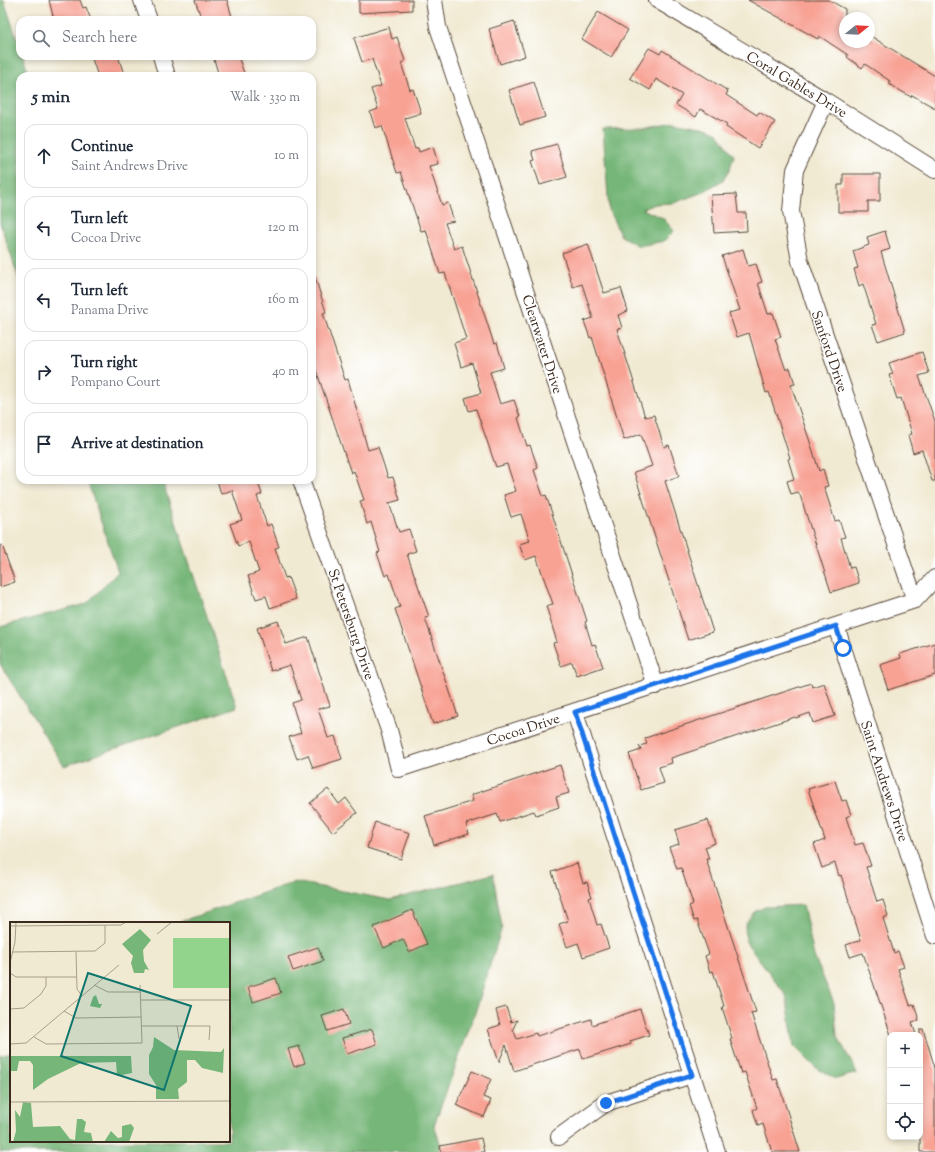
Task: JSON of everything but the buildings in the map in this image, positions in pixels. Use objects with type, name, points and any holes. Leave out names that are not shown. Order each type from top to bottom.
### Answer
[{"type":"street","points":[[142,0],[148,16]]},
{"type":"street","name":"Clearwater Drive","points":[[434,0],[438,27],[656,686]]},
{"type":"street","name":"Coral Gables Drive","points":[[657,0],[677,5],[935,170]]},
{"type":"street","points":[[161,60],[166,72]]},
{"type":"street","name":"Sanford Drive","points":[[826,100],[795,170],[791,211],[800,262],[915,600]]},
{"type":"street","name":"St Petersburg Drive","points":[[302,484],[389,730],[399,769]]},
{"type":"street","name":"Cocoa Drive","points":[[399,769],[915,600],[935,578]]},
{"type":"street","name":"Saint Andrews Drive","points":[[836,626],[935,936]]},
{"type":"street","points":[[575,712],[717,1152]]},
{"type":"street","points":[[559,1137],[606,1103],[692,1075]]},
{"type":"green space","points":[[0,0],[4,0],[16,36],[16,60],[24,60],[28,72],[16,72],[16,270],[0,223]]},
{"type":"green space","points":[[674,122],[706,128],[718,133],[734,156],[729,171],[723,180],[703,192],[674,203],[655,204],[642,209],[663,218],[674,231],[664,241],[639,246],[621,236],[609,211],[603,129],[642,128]]},
{"type":"green space","points":[[88,484],[163,484],[237,707],[64,766],[0,664],[0,627],[86,604],[118,572]]},
{"type":"green space","points":[[493,874],[502,927],[475,1013],[434,1125],[443,1152],[0,1152],[0,1056],[10,1053],[10,1142],[230,1142],[230,922],[179,922],[295,882],[390,900]]},
{"type":"green space","points":[[803,905],[814,956],[834,1003],[837,1035],[857,1073],[836,1079],[816,1068],[794,1046],[786,995],[746,942],[745,925],[754,912],[765,907]]},
{"type":"route","points":[[606,1103],[692,1075],[575,712],[836,626],[843,648]]}]
